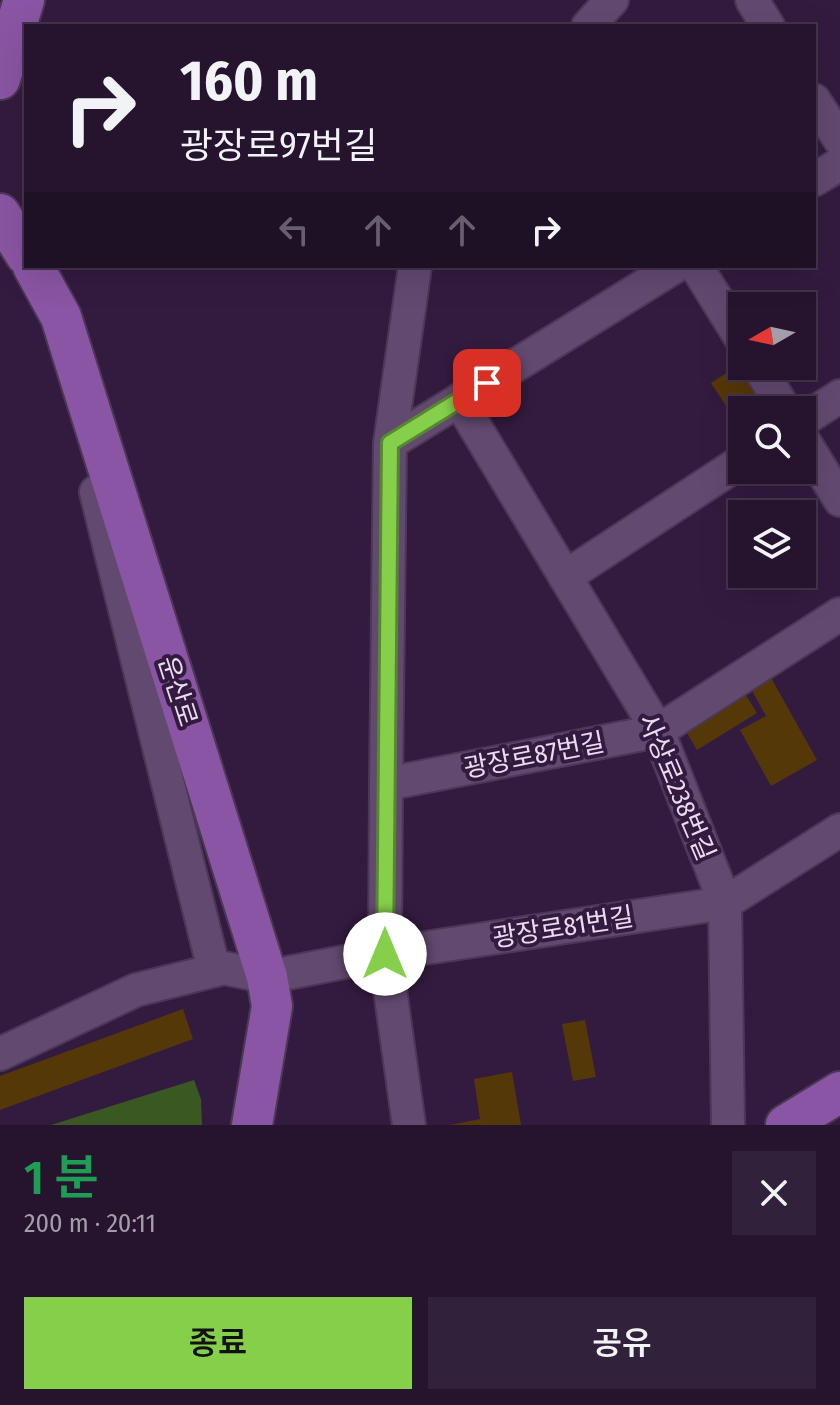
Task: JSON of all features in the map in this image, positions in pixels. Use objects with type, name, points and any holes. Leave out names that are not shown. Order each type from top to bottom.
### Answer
[{"type":"main road","points":[[0,79],[24,0]]},
{"type":"main road","points":[[0,214],[24,252]]},
{"type":"main road","name":"운산로","points":[[34,268],[61,317],[267,977],[272,1006],[252,1125]]},
{"type":"main road","points":[[786,1125],[838,1098]]},
{"type":"street","points":[[590,24],[612,0]]},
{"type":"street","points":[[752,0],[767,24]]},
{"type":"street","points":[[816,103],[840,140]]},
{"type":"street","points":[[816,179],[840,164]]},
{"type":"street","points":[[0,242],[48,329],[102,511],[214,970]]},
{"type":"street","points":[[409,1125],[385,954],[386,784],[390,443],[415,268]]},
{"type":"street","points":[[390,443],[673,268]]},
{"type":"street","points":[[697,268],[728,317]]},
{"type":"street","points":[[816,412],[840,396]]},
{"type":"street","name":"사상로238번길","points":[[459,400],[658,731],[725,903],[728,1125]]},
{"type":"street","points":[[816,461],[840,500]]},
{"type":"street","points":[[565,577],[728,470]]},
{"type":"street","name":"광장로87번길","points":[[386,784],[658,731],[840,614]]},
{"type":"street","name":"광장로81번길","points":[[267,977],[385,954],[725,903],[840,830]]},
{"type":"street","points":[[0,1054],[136,990],[224,968],[267,977]]},
{"type":"green space","points":[[194,1080],[201,1099],[202,1125],[51,1125]]},
{"type":"building","points":[[728,372],[728,380],[748,380],[758,396],[728,396],[728,409],[711,383]]},
{"type":"building","points":[[770,676],[817,760],[771,786],[740,730],[766,716],[750,687]]},
{"type":"building","points":[[740,686],[757,713],[697,750],[687,733],[695,713]]},
{"type":"building","points":[[183,1009],[193,1039],[0,1110],[0,1076]]},
{"type":"building","points":[[585,1020],[596,1077],[573,1081],[562,1024]]},
{"type":"building","points":[[512,1072],[521,1125],[450,1125],[480,1119],[474,1079]]},
{"type":"route","points":[[385,954],[390,443],[487,383]]}]
